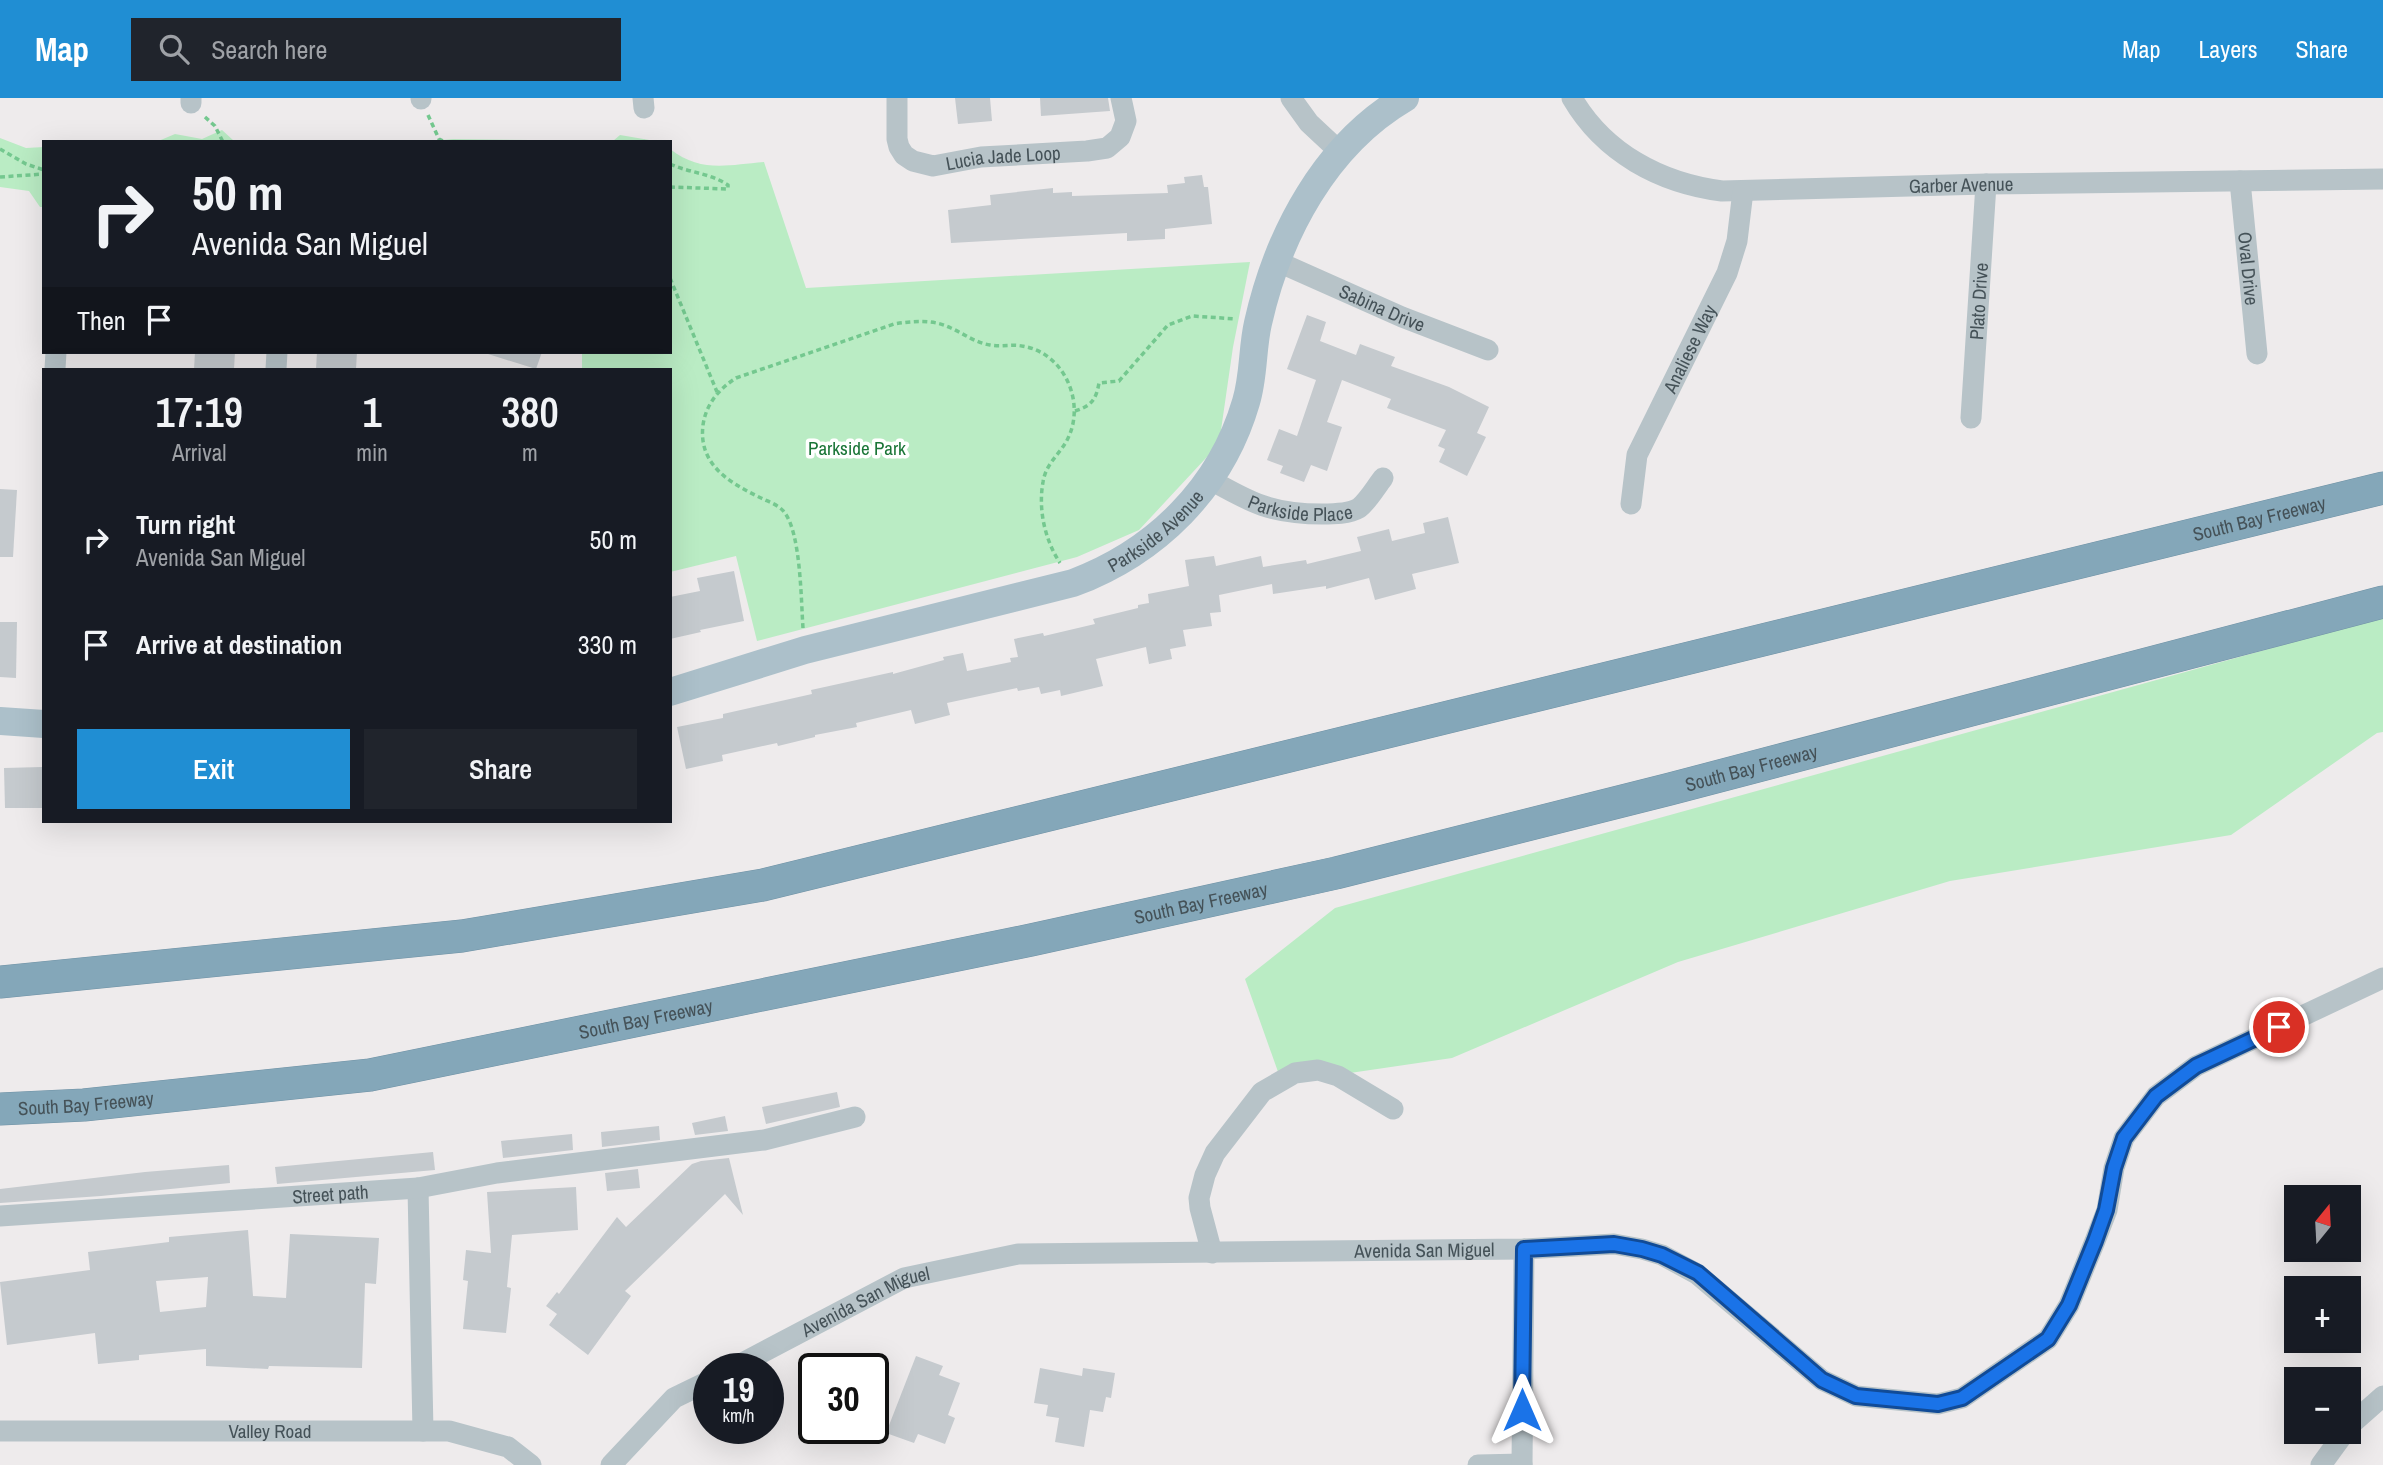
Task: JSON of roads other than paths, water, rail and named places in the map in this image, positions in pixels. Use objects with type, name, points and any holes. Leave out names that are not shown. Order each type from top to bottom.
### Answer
[{"type":"highway","name":"South Bay Freeway","points":[[0,982],[462,936],[763,885],[2383,488]]},
{"type":"highway","name":"South Bay Freeway","points":[[0,1109],[84,1105],[370,1075],[1031,940],[1376,863],[1671,789],[2383,602]]},
{"type":"highway","points":[[0,972],[34,980]]},
{"type":"highway","points":[[0,1116],[84,1105]]},
{"type":"main road","name":"Parkside Avenue","points":[[672,691],[805,650],[1073,583],[1102,572],[1150,541],[1179,516],[1209,479],[1224,455],[1246,402],[1253,375],[1257,325],[1276,261],[1305,199],[1339,151],[1382,111],[1405,98]]},
{"type":"main road","points":[[0,721],[42,724]]},
{"type":"street","name":"Lucia Jade Loop","points":[[897,98],[899,147],[913,161],[933,166],[981,157],[1107,148],[1120,137],[1126,121],[1121,98]]},
{"type":"street","points":[[1290,98],[1309,123],[1339,151]]},
{"type":"street","name":"Garber Avenue","points":[[1572,98],[1591,125],[1607,141],[1643,167],[1662,176],[1702,188],[1743,191],[1986,184],[2383,179]]},
{"type":"street","name":"Oval Drive","points":[[2240,181],[2257,354]]},
{"type":"street","name":"Plato Drive","points":[[1971,418],[1986,184]]},
{"type":"street","name":"Analiese Way","points":[[1631,504],[1637,455],[1727,273],[1737,241],[1743,191]]},
{"type":"street","name":"Sabina Drive","points":[[1276,261],[1402,317],[1488,350]]},
{"type":"street","name":"Parkside Place","points":[[1209,479],[1250,502],[1277,511],[1337,514],[1358,509],[1383,478]]},
{"type":"street","name":"Avenida San Miguel","points":[[762,1353],[904,1278],[1018,1254],[1524,1249],[1614,1244],[1662,1255],[1698,1273],[1822,1380],[1833,1386],[1856,1396],[1938,1404],[1962,1398],[2048,1339],[2069,1305],[2095,1241],[2106,1210],[2114,1168],[2124,1138],[2156,1096],[2196,1066],[2383,979]]},
{"type":"street","points":[[1212,1253],[1199,1198],[1205,1175],[1214,1153],[1262,1092],[1295,1073],[1318,1070],[1338,1076],[1393,1109]]},
{"type":"street","name":"Street path","points":[[0,1216],[418,1188],[497,1173],[764,1139],[855,1116]]},
{"type":"street","points":[[418,1188],[423,1431]]},
{"type":"street","points":[[1478,1465],[1522,1464],[1524,1249]]},
{"type":"street","points":[[611,1465],[674,1398],[693,1389]]},
{"type":"street","points":[[2361,1416],[2382,1398]]},
{"type":"street","name":"Valley Road","points":[[0,1431],[449,1431],[508,1447],[531,1465]]},
{"type":"street","points":[[2321,1465],[2336,1444]]},
{"type":"park label","name":"Parkside Park","points":[[857,448]]}]
